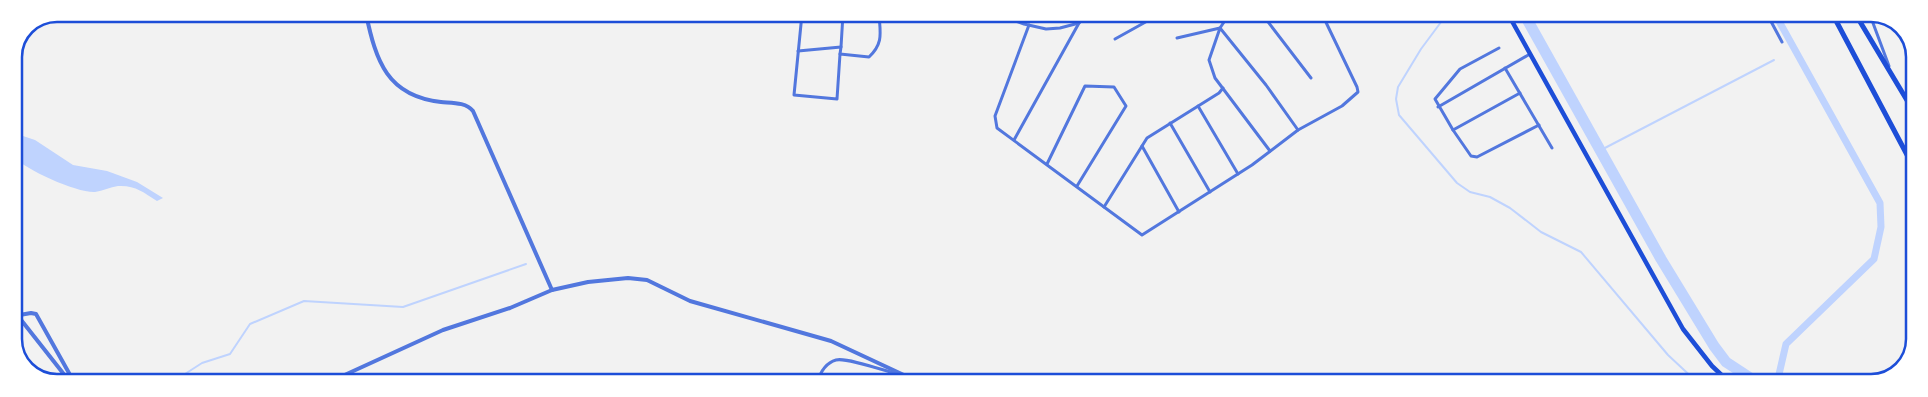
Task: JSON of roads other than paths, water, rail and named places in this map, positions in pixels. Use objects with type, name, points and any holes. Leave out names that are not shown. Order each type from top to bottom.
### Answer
[{"type":"main road","points":[[1512,22],[1683,329],[1720,374]]},
{"type":"main road","points":[[1835,22],[1841,31]]},
{"type":"main road","points":[[1837,22],[1905,152]]},
{"type":"main road","points":[[1861,22],[1905,96]]},
{"type":"street","points":[[368,22],[379,58],[389,77],[401,89],[417,97],[465,105],[474,111],[552,290]]},
{"type":"street","points":[[801,22],[794,95],[837,99],[843,22]]},
{"type":"street","points":[[840,54],[869,57],[878,49],[881,36],[880,22]]},
{"type":"street","points":[[1018,22],[1046,29],[1060,28],[1079,23]]},
{"type":"street","points":[[1115,39],[1146,22]]},
{"type":"street","points":[[1224,22],[1220,28],[1209,60],[1215,78],[1270,151]]},
{"type":"street","points":[[1268,22],[1311,78]]},
{"type":"street","points":[[1029,26],[995,116],[997,128],[1142,235],[1238,174],[1298,130],[1342,106],[1358,92],[1326,22]]},
{"type":"street","points":[[1771,22],[1782,42]]},
{"type":"street","points":[[1873,22],[1890,69]]},
{"type":"street","points":[[1014,140],[1079,23]]},
{"type":"street","points":[[1177,38],[1220,28]]},
{"type":"street","points":[[1220,28],[1266,85],[1298,130]]},
{"type":"street","points":[[798,50],[841,47]]},
{"type":"street","points":[[1499,48],[1460,69],[1435,99],[1438,107],[1471,156],[1477,157],[1539,125]]},
{"type":"street","points":[[1438,107],[1530,54]]},
{"type":"street","points":[[1505,68],[1552,148]]},
{"type":"street","points":[[1047,164],[1086,86],[1114,87],[1126,106],[1077,186]]},
{"type":"street","points":[[1104,207],[1147,138],[1219,93],[1223,88]]},
{"type":"street","points":[[1453,130],[1520,93]]},
{"type":"street","points":[[1198,106],[1238,174]]},
{"type":"street","points":[[1170,123],[1210,192]]},
{"type":"street","points":[[1142,146],[1179,212]]},
{"type":"street","points":[[347,374],[443,330],[510,308],[552,290],[588,282],[628,278],[647,280],[690,301],[831,341],[902,374]]},
{"type":"street","points":[[23,315],[36,314],[68,374]]},
{"type":"street","points":[[23,324],[65,374]]},
{"type":"street","points":[[820,374],[827,365],[837,359],[848,360],[896,374]]},
{"type":"water","points":[[22,136],[35,140],[73,165],[107,171],[137,182],[163,198],[157,201],[139,190],[124,186],[95,192],[76,189],[52,180],[22,164]]},
{"type":"waterway","points":[[1441,22],[1421,49],[1398,87],[1396,99],[1399,115],[1457,183],[1470,192],[1490,197],[1510,208],[1541,232],[1581,252],[1668,355],[1688,374]]},
{"type":"waterway","points":[[1528,22],[1661,259],[1714,346],[1726,362],[1744,374]]},
{"type":"waterway","points":[[1779,22],[1880,203],[1881,227],[1874,259],[1786,344],[1779,374]]},
{"type":"waterway","points":[[1601,150],[1774,60]]},
{"type":"waterway","points":[[185,374],[202,363],[230,354],[250,324],[304,301],[403,307],[526,264]]}]
